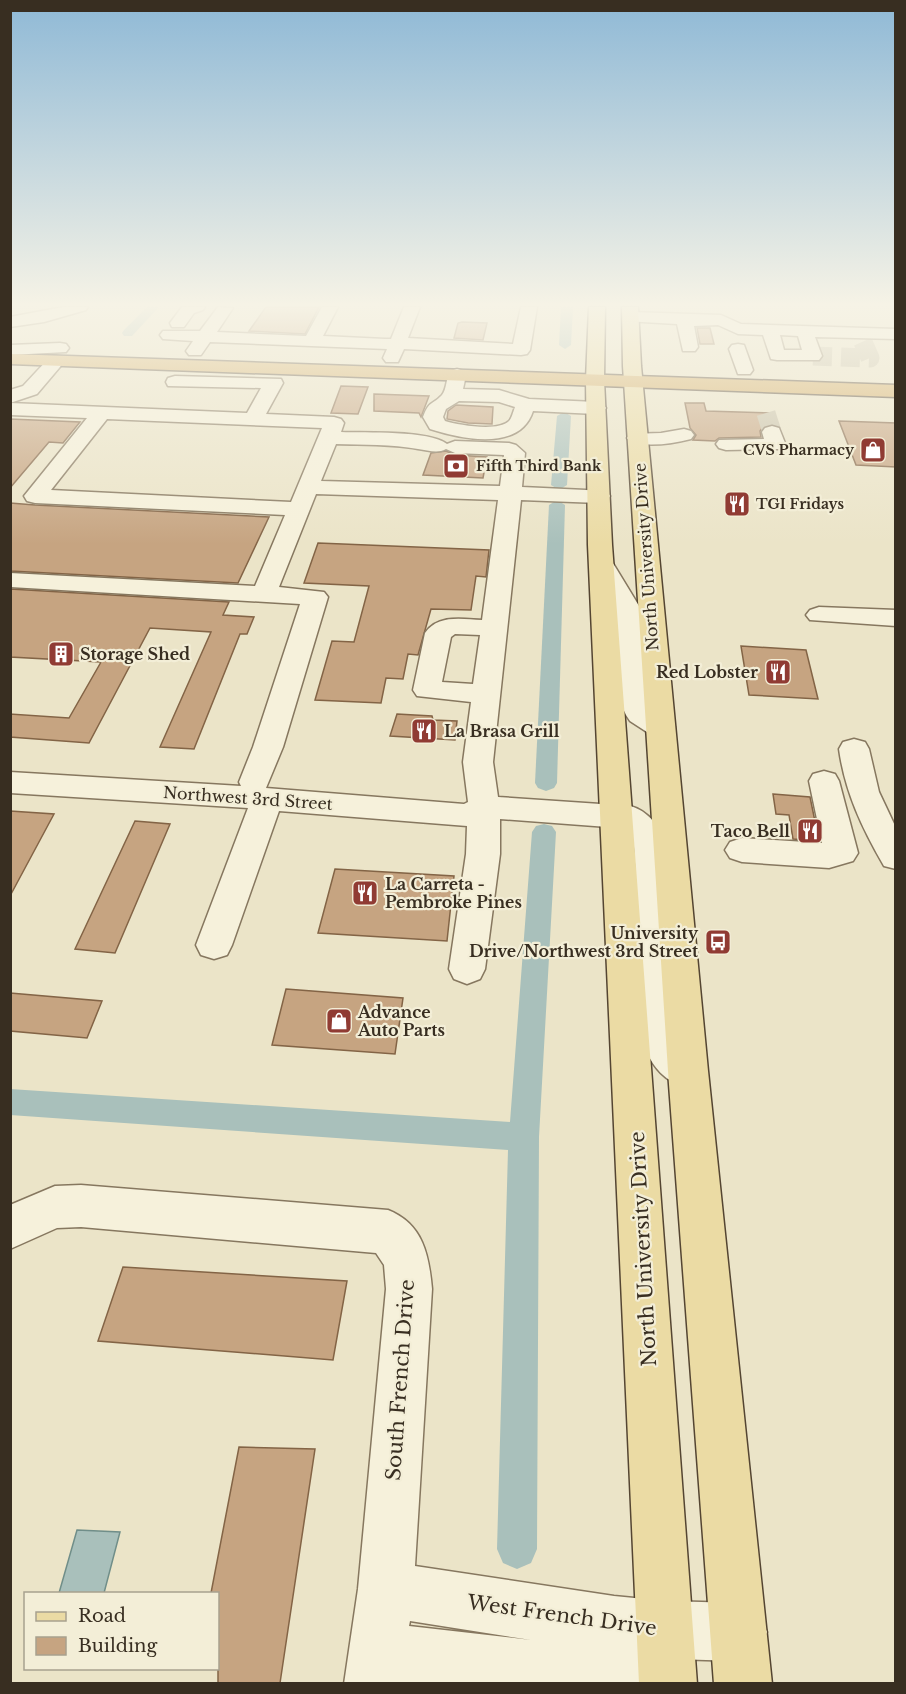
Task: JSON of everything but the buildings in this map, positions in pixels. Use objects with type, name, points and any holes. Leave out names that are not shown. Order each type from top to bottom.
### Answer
[{"type":"highway","points":[[835,386],[896,390]]},
{"type":"main road","name":"North University Drive","points":[[595,386],[602,565],[666,1666]]},
{"type":"main road","name":"North University Drive","points":[[633,386],[688,1071],[741,1658]]},
{"type":"street","points":[[12,401],[33,386]]},
{"type":"street","points":[[12,401],[102,413],[147,398],[159,386]]},
{"type":"street","points":[[184,416],[203,386]]},
{"type":"street","points":[[253,419],[272,386]]},
{"type":"street","points":[[455,386],[452,397],[437,406],[433,417],[437,425],[452,430],[497,432],[511,429],[519,423],[525,405]]},
{"type":"street","points":[[459,386],[516,400],[525,405],[596,408]]},
{"type":"street","points":[[12,401],[70,398]]},
{"type":"street","points":[[147,398],[184,416],[334,423],[264,594]]},
{"type":"street","points":[[102,413],[35,496],[298,509]]},
{"type":"street","points":[[726,444],[772,445],[775,443],[772,432]]},
{"type":"street","points":[[637,438],[661,439],[684,435]]},
{"type":"street","points":[[328,437],[401,439],[446,446],[509,449],[515,453],[478,762],[484,807],[483,854],[467,969]]},
{"type":"street","points":[[308,487],[599,496]]},
{"type":"street","points":[[602,565],[626,606],[633,700],[640,715],[660,727]]},
{"type":"street","points":[[10,580],[315,597],[268,747],[260,790],[214,945]]},
{"type":"street","points":[[819,615],[896,618]]},
{"type":"street","points":[[486,694],[427,690],[438,633],[450,626],[494,628]]},
{"type":"street","points":[[854,749],[856,769],[872,815],[896,857]]},
{"type":"street","name":"Northwest 3rd Street","points":[[10,765],[260,790],[468,815],[484,807],[616,814]]},
{"type":"street","points":[[742,850],[829,856],[841,853],[824,781]]},
{"type":"street","name":"Northwest 3rd Street","points":[[10,782],[260,790]]},
{"type":"street","points":[[616,814],[630,817],[647,835],[651,847],[667,1053],[688,1071]]},
{"type":"street","name":"South French Drive","points":[[10,1227],[55,1207],[81,1206],[388,1232],[406,1258],[409,1289],[386,1589]]},
{"type":"street","points":[[375,1667],[386,1589]]},
{"type":"street","name":"West French Drive","points":[[386,1589],[614,1624],[666,1666]]},
{"type":"street","name":"West French Drive","points":[[375,1667],[666,1666],[741,1658]]},
{"type":"water","points":[[77,1530],[120,1532],[104,1592],[59,1592]]},
{"type":"waterway","points":[[559,485],[564,416]]},
{"type":"waterway","points":[[546,783],[557,505]]},
{"type":"waterway","points":[[524,1137],[544,832]]},
{"type":"waterway","points":[[10,1102],[524,1137]]},
{"type":"waterway","points":[[517,1549],[524,1137]]},
{"type":"tunnel","points":[[766,413],[772,432]]},
{"type":"place","name":"CVS Pharmacy","points":[[873,450]]},
{"type":"place","name":"Fifth Third Bank","points":[[456,466]]},
{"type":"place","name":"TGI Fridays","points":[[737,504]]},
{"type":"place","name":"Storage Shed","points":[[61,654]]},
{"type":"place","name":"Red Lobster","points":[[778,672]]},
{"type":"place","name":"La Brasa Grill","points":[[424,731]]},
{"type":"place","name":"Taco Bell","points":[[810,831]]},
{"type":"place","name":"La Carreta - Pembroke Pines","points":[[365,893]]},
{"type":"place","name":"University Drive/Northwest 3rd Street","points":[[718,942]]},
{"type":"place","name":"Advance Auto Parts","points":[[339,1021]]}]
